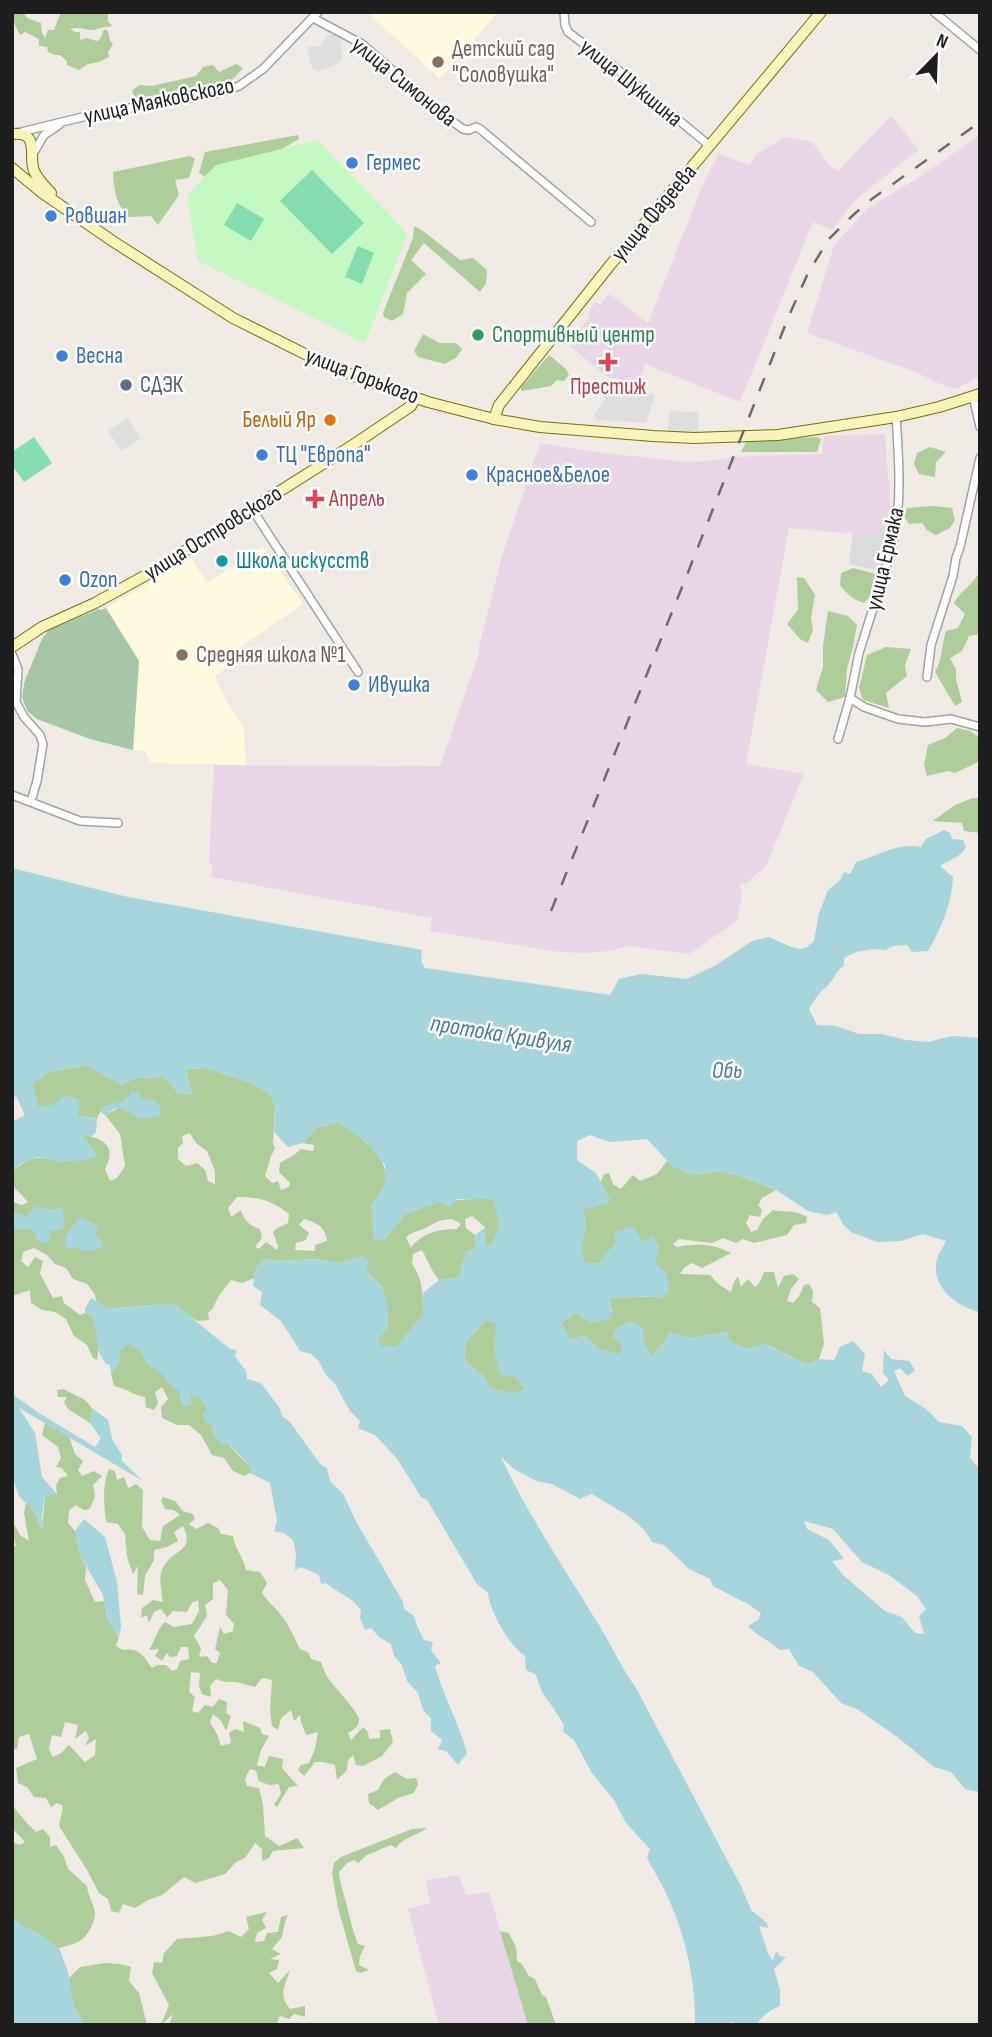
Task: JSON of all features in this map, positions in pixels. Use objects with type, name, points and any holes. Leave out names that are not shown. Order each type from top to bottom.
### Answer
[{"type":"street","name":"улица Шукшина","points":[[564,12],[568,32],[710,146]]},
{"type":"street","name":"улица Фадеева","points":[[494,419],[499,405],[611,264],[821,12]]},
{"type":"street","points":[[934,12],[980,50]]},
{"type":"street","name":"улица Маяковского","points":[[13,134],[69,120],[218,93],[239,86],[263,69],[316,15]]},
{"type":"street","name":"улица Симонова","points":[[316,15],[362,44],[463,129],[480,129],[591,222]]},
{"type":"street","points":[[12,167],[24,165],[44,135],[69,120]]},
{"type":"street","name":"улица Горького","points":[[13,134],[21,134],[29,139],[36,175],[68,209]]},
{"type":"street","name":"улица Горького","points":[[12,167],[41,192],[114,242],[233,318],[327,365],[415,398],[494,419],[540,427],[694,438],[778,435],[896,417],[976,395]]},
{"type":"street","points":[[976,395],[980,428]]},
{"type":"street","name":"улица Островского","points":[[12,647],[52,621],[95,603],[150,573],[398,415],[411,406],[415,398]]},
{"type":"street","name":"улица Ермака","points":[[838,739],[859,653],[897,527],[900,480],[896,417]]},
{"type":"street","points":[[927,677],[931,645],[953,576],[980,458]]},
{"type":"street","points":[[253,509],[358,672]]},
{"type":"street","points":[[12,654],[18,669],[16,702],[24,717],[40,735],[43,744],[31,801]]},
{"type":"street","points":[[850,698],[864,707],[898,719],[925,722],[951,719],[980,727]]},
{"type":"street","points":[[12,794],[80,821],[118,823]]},
{"type":"shaded area","name":"Детский сад \"Соловушка\"","points":[[367,12],[498,12],[440,79]]},
{"type":"shaded area","points":[[328,35],[339,35],[343,56],[340,62],[318,72],[312,68],[307,47],[319,46]]},
{"type":"shaded area","points":[[891,116],[919,150],[854,202],[832,230],[813,222],[740,402],[645,364],[636,382],[607,377],[568,344],[590,317],[588,312],[596,302],[602,306],[601,303],[609,294],[648,323],[705,179],[719,154],[750,165],[755,155],[785,137],[812,142],[830,166],[838,171]]},
{"type":"shaded area","points":[[980,135],[980,377],[955,389],[807,333],[834,245],[868,208],[921,176]]},
{"type":"shaded area","points":[[612,388],[655,395],[646,423],[597,420],[594,415]]},
{"type":"shaded area","points":[[669,411],[699,412],[698,432],[668,431]]},
{"type":"shaded area","points":[[127,418],[141,438],[122,451],[108,431]]},
{"type":"shaded area","points":[[885,434],[892,528],[882,525],[880,533],[843,533],[789,528],[746,764],[804,774],[766,866],[746,883],[739,884],[742,894],[737,921],[689,954],[628,946],[609,951],[560,952],[430,931],[432,918],[211,877],[213,864],[209,863],[214,765],[440,766],[479,653],[502,556],[540,443],[688,462],[732,457],[822,454],[824,436]]},
{"type":"shaded area","points":[[881,525],[892,528],[881,571],[849,564],[853,532],[879,533]]},
{"type":"shaded area","name":"Средняя школа №1","points":[[263,547],[303,604],[221,660],[227,667],[215,676],[227,702],[244,728],[245,765],[150,763],[145,751],[133,750],[139,661],[106,608],[191,558],[207,583]]},
{"type":"shaded area","points":[[459,1875],[466,1895],[489,1892],[528,2025],[439,2025],[408,1909],[430,1903],[426,1880]]},
{"type":"green space","points":[[12,12],[24,13],[27,18],[41,23],[45,38],[48,30],[54,30],[61,12],[108,12],[108,22],[112,25],[110,27],[93,30],[70,29],[80,32],[80,40],[86,38],[97,41],[104,29],[108,31],[113,44],[108,52],[109,57],[79,70],[67,65],[67,61],[60,55],[48,52],[47,47],[39,46],[39,39],[25,32],[20,35]]},
{"type":"green space","points":[[236,64],[243,68],[232,80],[135,99],[132,90],[140,85],[152,86],[196,76],[203,67],[213,65],[219,72]]},
{"type":"green space","points":[[298,135],[299,139],[277,152],[208,179],[199,173],[205,152]]},
{"type":"green space","points":[[318,140],[407,234],[365,343],[198,261],[187,195],[216,165]]},
{"type":"green space","points":[[190,156],[195,159],[189,178],[175,180],[179,195],[158,225],[151,216],[129,217],[116,197],[113,172]]},
{"type":"green space","points":[[312,170],[364,223],[332,254],[280,201]]},
{"type":"green space","points":[[237,203],[264,219],[251,241],[224,225]]},
{"type":"green space","points":[[414,226],[460,260],[473,258],[487,270],[486,283],[480,292],[424,243],[411,260],[426,274],[407,293],[403,314],[392,321],[384,317],[383,313],[413,238]]},
{"type":"green space","points":[[358,246],[374,253],[362,284],[345,277]]},
{"type":"green space","points":[[423,334],[440,343],[456,343],[462,349],[457,357],[445,364],[418,357],[414,351]]},
{"type":"green space","points":[[549,355],[566,369],[569,375],[564,381],[557,380],[551,386],[521,391],[521,387]]},
{"type":"green space","points":[[34,437],[52,463],[24,482],[12,465],[12,452]]},
{"type":"green space","points":[[816,437],[821,439],[817,452],[741,452],[746,442]]},
{"type":"green space","points":[[930,447],[946,452],[936,462],[935,477],[919,474],[914,464],[917,453]]},
{"type":"green space","points":[[907,508],[952,508],[955,520],[950,528],[936,535],[922,523],[909,524],[904,516]]},
{"type":"green space","points":[[853,568],[876,574],[870,597],[864,603],[850,596],[840,585],[841,573]]},
{"type":"green space","points":[[980,571],[980,634],[969,636],[962,651],[950,658],[956,669],[962,702],[955,706],[935,672],[946,631],[958,628],[965,614],[954,603]]},
{"type":"green space","points":[[797,577],[804,578],[815,595],[811,618],[813,630],[808,643],[800,639],[787,624],[798,610]]},
{"type":"green space","points":[[106,608],[139,661],[133,750],[90,739],[37,719],[28,712],[22,698],[24,683],[42,639],[49,630]]},
{"type":"green space","points":[[828,611],[848,616],[857,625],[847,668],[845,697],[828,702],[816,690],[823,667]]},
{"type":"green space","points":[[886,647],[911,649],[905,665],[907,676],[886,693],[889,708],[863,700],[859,688],[867,655]]},
{"type":"green space","points":[[957,728],[970,731],[980,738],[980,761],[955,773],[948,771],[927,776],[924,765],[928,745],[945,738]]},
{"type":"green space","points":[[980,798],[980,833],[964,831],[962,823],[933,821],[955,805]]},
{"type":"green space","points":[[87,1065],[121,1085],[135,1078],[164,1077],[177,1092],[193,1095],[186,1069],[207,1068],[253,1084],[270,1094],[275,1106],[275,1149],[265,1176],[272,1183],[278,1181],[281,1190],[289,1187],[290,1183],[279,1172],[280,1163],[301,1149],[313,1151],[314,1145],[303,1143],[316,1128],[338,1122],[371,1147],[383,1164],[385,1184],[371,1207],[385,1239],[405,1214],[441,1201],[492,1198],[500,1220],[494,1242],[485,1247],[485,1227],[472,1216],[465,1219],[466,1228],[475,1235],[476,1248],[466,1252],[459,1277],[439,1280],[422,1250],[413,1254],[412,1264],[422,1288],[423,1315],[397,1346],[380,1346],[377,1340],[388,1327],[382,1287],[366,1271],[363,1256],[341,1263],[317,1259],[264,1259],[255,1270],[254,1278],[242,1283],[231,1280],[208,1313],[209,1320],[198,1321],[176,1305],[108,1309],[96,1301],[87,1284],[73,1279],[66,1268],[55,1264],[47,1255],[34,1248],[23,1252],[21,1261],[28,1267],[35,1257],[43,1261],[40,1273],[53,1298],[62,1296],[64,1303],[80,1315],[85,1313],[93,1316],[98,1338],[97,1360],[93,1358],[87,1345],[74,1336],[66,1319],[31,1303],[30,1290],[12,1296],[12,1229],[33,1229],[51,1210],[41,1208],[26,1217],[12,1211],[12,1202],[22,1205],[28,1202],[12,1185],[12,1173],[35,1158],[61,1162],[88,1144],[80,1134],[106,1144],[110,1154],[105,1169],[110,1181],[117,1178],[125,1166],[120,1134],[106,1116],[142,1100],[128,1097],[119,1104],[103,1107],[97,1118],[78,1116],[53,1105],[38,1108],[32,1084],[49,1072]],"holes":[[[190,1133],[196,1143],[207,1151],[215,1171],[215,1184],[208,1181],[205,1170],[197,1163],[186,1166],[178,1159],[178,1148],[183,1143],[182,1136]],[[237,1197],[252,1198],[271,1202],[289,1214],[288,1223],[273,1232],[277,1250],[266,1242],[259,1249],[255,1247],[262,1238],[260,1229],[247,1222],[241,1210],[231,1217],[228,1208]],[[304,1219],[316,1224],[324,1232],[327,1241],[315,1245],[315,1251],[295,1250],[296,1243],[306,1240],[309,1233],[299,1225]],[[447,1219],[461,1224],[457,1229],[425,1235],[411,1248],[406,1237]]]},
{"type":"green space","points":[[667,1161],[674,1167],[694,1175],[720,1171],[776,1190],[762,1198],[758,1205],[762,1210],[760,1217],[750,1215],[746,1223],[751,1232],[757,1230],[763,1219],[773,1210],[794,1212],[807,1217],[806,1223],[794,1225],[787,1235],[754,1243],[743,1239],[736,1243],[723,1238],[712,1243],[679,1239],[673,1244],[677,1247],[711,1246],[731,1253],[702,1268],[692,1263],[680,1274],[710,1275],[731,1292],[738,1276],[741,1287],[748,1279],[755,1287],[764,1272],[774,1272],[778,1288],[784,1276],[793,1274],[799,1279],[791,1289],[787,1301],[793,1303],[804,1285],[809,1284],[813,1291],[812,1302],[820,1308],[824,1344],[819,1359],[807,1365],[765,1344],[748,1349],[730,1342],[726,1332],[691,1338],[669,1332],[664,1343],[651,1356],[644,1343],[622,1346],[620,1355],[601,1350],[584,1336],[570,1340],[561,1323],[576,1313],[612,1312],[609,1298],[661,1298],[655,1264],[654,1236],[642,1242],[616,1243],[599,1263],[585,1263],[580,1247],[586,1228],[583,1208],[606,1193],[600,1183],[604,1174],[609,1173],[613,1184],[621,1189],[633,1175],[640,1181],[657,1174]]},
{"type":"green space","points":[[486,1320],[497,1324],[494,1351],[525,1389],[512,1394],[490,1388],[482,1375],[464,1360],[466,1342]]},
{"type":"green space","points":[[128,1343],[141,1351],[148,1364],[161,1372],[172,1387],[200,1398],[211,1423],[250,1466],[250,1473],[244,1476],[233,1471],[224,1458],[212,1455],[201,1435],[189,1425],[177,1425],[162,1418],[161,1407],[168,1399],[162,1387],[155,1392],[158,1403],[154,1410],[146,1407],[145,1397],[114,1386],[111,1374],[118,1363],[120,1349]]},
{"type":"green space","points":[[63,1389],[85,1400],[92,1408],[90,1423],[68,1409],[64,1402],[67,1397],[58,1397],[57,1390]]},
{"type":"green space","points":[[45,1423],[69,1437],[75,1454],[83,1461],[78,1470],[82,1476],[94,1471],[102,1476],[93,1485],[95,1496],[90,1509],[84,1510],[75,1505],[69,1511],[68,1523],[75,1531],[86,1567],[85,1580],[95,1602],[104,1601],[107,1619],[119,1637],[116,1646],[123,1650],[137,1651],[152,1668],[166,1665],[172,1671],[177,1669],[180,1661],[189,1659],[188,1647],[181,1647],[177,1656],[170,1657],[167,1653],[162,1661],[155,1656],[159,1649],[149,1650],[165,1622],[174,1627],[192,1624],[199,1611],[198,1600],[192,1603],[187,1612],[173,1611],[167,1617],[161,1609],[154,1612],[149,1623],[147,1615],[141,1618],[142,1608],[153,1600],[163,1602],[161,1572],[185,1545],[186,1534],[183,1526],[174,1532],[178,1541],[154,1550],[154,1560],[145,1576],[143,1595],[137,1594],[138,1566],[133,1574],[127,1557],[125,1534],[118,1524],[106,1522],[104,1488],[109,1469],[115,1471],[117,1480],[124,1477],[128,1488],[136,1484],[143,1490],[142,1527],[150,1540],[160,1541],[163,1526],[180,1515],[174,1510],[165,1509],[161,1501],[163,1497],[175,1501],[183,1511],[193,1514],[195,1519],[189,1524],[196,1529],[208,1523],[218,1528],[221,1534],[233,1536],[246,1570],[260,1572],[267,1583],[262,1593],[286,1622],[300,1649],[308,1652],[311,1659],[321,1662],[328,1678],[358,1717],[358,1725],[348,1733],[351,1740],[363,1727],[368,1732],[369,1739],[380,1738],[380,1730],[390,1729],[393,1742],[382,1756],[363,1766],[356,1765],[353,1755],[348,1760],[347,1770],[337,1780],[335,1765],[323,1762],[315,1762],[304,1776],[298,1770],[301,1765],[309,1763],[318,1732],[306,1735],[300,1715],[294,1721],[291,1710],[281,1718],[278,1730],[272,1726],[272,1680],[262,1678],[255,1687],[216,1679],[210,1686],[211,1697],[202,1694],[199,1686],[200,1673],[191,1672],[189,1692],[195,1697],[192,1711],[198,1713],[205,1705],[213,1707],[219,1699],[227,1702],[226,1713],[231,1716],[226,1731],[221,1721],[213,1714],[210,1722],[221,1746],[231,1743],[229,1733],[235,1729],[244,1732],[243,1721],[260,1728],[262,1734],[269,1736],[257,1765],[265,1767],[269,1756],[283,1759],[282,1768],[298,1786],[289,1787],[277,1807],[274,1805],[281,1794],[279,1784],[269,1785],[259,1781],[256,1771],[250,1769],[245,1779],[247,1786],[259,1788],[265,1836],[279,1846],[297,1838],[304,1848],[273,1851],[269,1858],[262,1861],[262,1849],[255,1843],[245,1858],[236,1862],[225,1874],[195,1883],[184,1877],[162,1895],[135,1908],[123,1904],[119,1913],[111,1911],[108,1899],[99,1893],[59,1826],[63,1806],[57,1803],[51,1807],[46,1798],[34,1797],[27,1787],[18,1783],[16,1768],[37,1759],[29,1734],[19,1737],[17,1749],[12,1749],[12,1547],[16,1546],[13,1522],[20,1535],[29,1541],[24,1513],[26,1503],[35,1513],[42,1530],[45,1496],[57,1494],[56,1485],[60,1478],[68,1476],[62,1468],[56,1467],[61,1458],[58,1447],[42,1435]],"holes":[[[220,1580],[228,1590],[226,1615],[234,1624],[233,1631],[224,1634],[220,1627],[215,1649],[220,1653],[217,1663],[212,1663],[207,1656],[199,1657],[201,1648],[194,1636],[207,1616],[205,1605],[213,1599],[213,1583]],[[65,1722],[78,1725],[75,1739],[86,1731],[89,1738],[85,1746],[96,1739],[95,1755],[85,1762],[69,1745],[53,1757],[49,1749],[52,1735],[61,1737]]]},
{"type":"green space","points":[[395,1772],[407,1779],[416,1778],[418,1784],[414,1793],[398,1798],[378,1810],[369,1803],[368,1794],[378,1790],[384,1779]]},
{"type":"green space","points":[[12,1805],[36,1832],[43,1829],[50,1837],[50,1847],[56,1845],[68,1869],[87,1886],[95,1917],[87,1934],[76,1943],[59,1948],[22,1926],[12,1916],[12,1842],[20,1845],[25,1842],[12,1828]]},
{"type":"green space","points":[[427,1828],[402,1841],[396,1848],[391,1845],[367,1855],[358,1863],[355,1860],[347,1863],[339,1872],[356,1939],[358,1944],[365,1946],[359,1965],[369,1970],[360,1973],[356,1971],[338,1908],[332,1873],[334,1863],[341,1857],[412,1829]]},
{"type":"green space","points":[[267,1912],[262,1920],[266,1928],[257,1933],[255,1942],[264,1941],[267,1933],[278,1932],[281,1917],[288,1915],[282,1937],[272,1949],[281,1954],[270,1959],[279,1960],[277,1969],[269,1973],[278,1983],[290,1970],[284,1999],[290,2009],[305,2006],[305,2017],[294,2014],[289,2019],[280,2016],[276,2025],[169,2025],[173,2014],[161,2025],[169,2005],[152,1973],[154,1962],[162,1963],[164,1953],[177,1939],[212,1936],[229,1931],[241,1937],[249,1929],[246,1917]]},
{"type":"green space","points":[[500,1931],[509,1933],[516,1947],[517,1961],[529,1976],[535,1979],[542,1995],[546,1997],[556,2025],[528,2025]]},
{"type":"green space","points":[[105,1963],[131,1967],[129,1981],[139,1993],[147,2025],[84,2025],[74,2005],[68,1979],[80,1967]]},
{"type":"water","points":[[944,830],[950,833],[952,839],[963,840],[966,847],[958,856],[940,866],[953,877],[951,896],[945,916],[928,951],[912,952],[907,945],[856,952],[844,958],[844,966],[809,1009],[817,1025],[836,1026],[859,1034],[882,1034],[928,1042],[952,1036],[980,1038],[980,1312],[961,1305],[940,1285],[936,1266],[946,1241],[923,1234],[901,1241],[877,1242],[851,1232],[836,1212],[827,1215],[808,1211],[776,1190],[743,1177],[720,1171],[694,1175],[673,1167],[647,1139],[609,1142],[590,1135],[577,1141],[577,1160],[596,1173],[611,1201],[583,1209],[586,1228],[580,1247],[585,1263],[599,1263],[615,1243],[615,1232],[633,1226],[642,1241],[654,1236],[660,1250],[655,1264],[667,1273],[669,1291],[661,1298],[610,1298],[612,1319],[590,1323],[576,1313],[561,1323],[570,1339],[584,1336],[601,1350],[619,1354],[622,1346],[613,1337],[616,1328],[631,1321],[643,1328],[644,1343],[651,1355],[664,1343],[669,1332],[691,1338],[727,1332],[730,1342],[748,1349],[764,1344],[807,1365],[819,1359],[834,1360],[840,1347],[853,1341],[865,1354],[862,1371],[872,1374],[881,1387],[889,1380],[883,1373],[884,1350],[891,1359],[909,1361],[915,1370],[908,1376],[900,1368],[894,1371],[905,1396],[926,1409],[939,1422],[962,1426],[972,1437],[970,1458],[980,1469],[980,1792],[965,1789],[951,1772],[934,1767],[857,1709],[841,1703],[813,1672],[799,1666],[789,1649],[780,1650],[748,1626],[758,1620],[761,1613],[713,1586],[710,1579],[689,1569],[664,1545],[652,1542],[641,1526],[625,1514],[592,1494],[580,1499],[552,1484],[536,1481],[514,1469],[501,1457],[535,1520],[636,1688],[742,1888],[751,1910],[767,1923],[768,1928],[759,1926],[768,1953],[773,1961],[776,1951],[780,1956],[786,1957],[774,1969],[780,1990],[780,2006],[763,2016],[757,2025],[735,2025],[731,2021],[728,2025],[695,2025],[691,1972],[683,1937],[661,1883],[647,1858],[650,1849],[626,1823],[614,1800],[592,1773],[574,1740],[563,1732],[564,1725],[543,1693],[535,1674],[526,1670],[525,1656],[501,1628],[488,1593],[477,1584],[427,1500],[421,1497],[398,1460],[375,1435],[358,1428],[360,1421],[350,1411],[318,1360],[311,1354],[300,1351],[281,1321],[260,1305],[262,1292],[253,1286],[255,1270],[264,1259],[317,1259],[341,1263],[363,1256],[370,1261],[366,1271],[382,1287],[388,1309],[388,1327],[378,1340],[380,1346],[396,1346],[423,1315],[423,1293],[439,1280],[459,1277],[466,1252],[476,1248],[475,1235],[485,1228],[486,1246],[494,1242],[500,1220],[492,1199],[457,1199],[450,1207],[441,1201],[405,1214],[385,1239],[374,1240],[371,1207],[385,1185],[385,1165],[365,1141],[338,1122],[316,1128],[303,1143],[288,1147],[274,1132],[275,1106],[270,1094],[253,1084],[207,1068],[186,1069],[193,1095],[177,1092],[163,1077],[135,1078],[121,1085],[87,1065],[49,1072],[32,1084],[38,1107],[53,1105],[65,1095],[79,1100],[78,1116],[97,1118],[96,1132],[92,1136],[81,1135],[98,1155],[86,1160],[61,1162],[39,1157],[21,1163],[12,1173],[12,1122],[25,1115],[16,1096],[12,1099],[12,868],[128,897],[422,950],[421,961],[425,968],[610,995],[619,979],[641,974],[687,979],[716,965],[752,941],[769,937],[791,947],[807,947],[814,941],[819,913],[828,890],[840,880],[844,872],[850,874],[856,862],[888,850],[904,846],[921,847],[926,839]],"holes":[[[486,1320],[496,1324],[494,1351],[500,1374],[515,1377],[525,1389],[512,1394],[490,1388],[482,1375],[464,1360],[466,1342]],[[804,1521],[833,1529],[862,1562],[889,1575],[917,1596],[926,1609],[919,1616],[924,1634],[915,1633],[902,1617],[885,1611],[844,1576],[832,1561],[844,1559],[829,1540],[807,1529]]]},
{"type":"water","points":[[132,1091],[139,1093],[143,1100],[155,1099],[161,1109],[160,1115],[140,1118],[123,1108],[114,1109],[106,1116],[101,1112],[103,1107],[123,1100]]},
{"type":"water","points":[[36,1206],[51,1210],[62,1207],[63,1229],[50,1231],[48,1244],[37,1241],[33,1229],[12,1229],[12,1211],[26,1217]]},
{"type":"water","points":[[79,1217],[95,1224],[98,1231],[94,1236],[101,1240],[104,1247],[86,1252],[76,1247],[67,1249],[66,1237]]},
{"type":"water","points":[[91,1298],[108,1309],[176,1305],[230,1349],[237,1350],[235,1356],[246,1371],[247,1379],[261,1383],[279,1407],[282,1416],[290,1422],[320,1464],[327,1468],[330,1481],[343,1494],[403,1602],[404,1609],[414,1616],[424,1640],[433,1642],[431,1650],[441,1663],[435,1666],[438,1677],[467,1753],[458,1765],[446,1751],[438,1749],[442,1740],[431,1731],[431,1718],[423,1710],[418,1693],[407,1681],[391,1644],[371,1628],[365,1630],[360,1618],[361,1610],[353,1601],[325,1583],[321,1584],[319,1575],[301,1567],[295,1570],[293,1540],[284,1533],[274,1531],[277,1520],[270,1483],[250,1473],[250,1466],[230,1445],[220,1444],[213,1433],[211,1423],[205,1423],[203,1413],[207,1409],[200,1398],[190,1395],[192,1404],[184,1406],[180,1400],[180,1391],[172,1387],[161,1372],[148,1364],[141,1351],[129,1344],[120,1350],[118,1363],[111,1374],[110,1365],[105,1363],[99,1352],[93,1316],[85,1313]]},
{"type":"water","points":[[12,1394],[95,1447],[101,1438],[90,1423],[92,1408],[108,1420],[112,1439],[122,1455],[122,1461],[143,1481],[19,1408],[35,1433],[42,1477],[57,1494],[45,1496],[43,1532],[35,1513],[19,1496],[12,1476]]},
{"type":"water","points":[[84,1519],[105,1537],[117,1582],[121,1627],[119,1637],[107,1619],[103,1595],[81,1557],[75,1531]]},
{"type":"water","points":[[12,1916],[22,1926],[59,1948],[68,1972],[74,2005],[84,2025],[12,2025]]},
{"type":"railway","points":[[551,911],[808,273],[829,239],[869,201],[980,122]]},
{"type":"place","name":"Детский сад \"Соловушка\"","points":[[438,62]]},
{"type":"place","name":"Гермес","points":[[352,163]]},
{"type":"place","name":"Ровшан","points":[[51,216]]},
{"type":"place","name":"Спортивный центр","points":[[478,335]]},
{"type":"place","name":"Весна","points":[[62,356]]},
{"type":"place","name":"Престиж","points":[[608,362]]},
{"type":"place","name":"СДЭК","points":[[126,385]]},
{"type":"place","name":"Белый Яр","points":[[330,420]]},
{"type":"place","name":"ТЦ \"Европа\"","points":[[262,455]]},
{"type":"place","name":"Красное&Белое","points":[[472,475]]},
{"type":"place","name":"Апрель","points":[[315,499]]},
{"type":"place","name":"Школа искусств","points":[[222,561]]},
{"type":"place","name":"Ozon","points":[[65,580]]},
{"type":"place","name":"Средняя школа №1","points":[[182,655]]},
{"type":"place","name":"Ивушка","points":[[354,685]]},
{"type":"water label","name":"протока Кривуля","points":[[501,1034]]},
{"type":"water label","name":"Обь","points":[[727,1070]]}]
